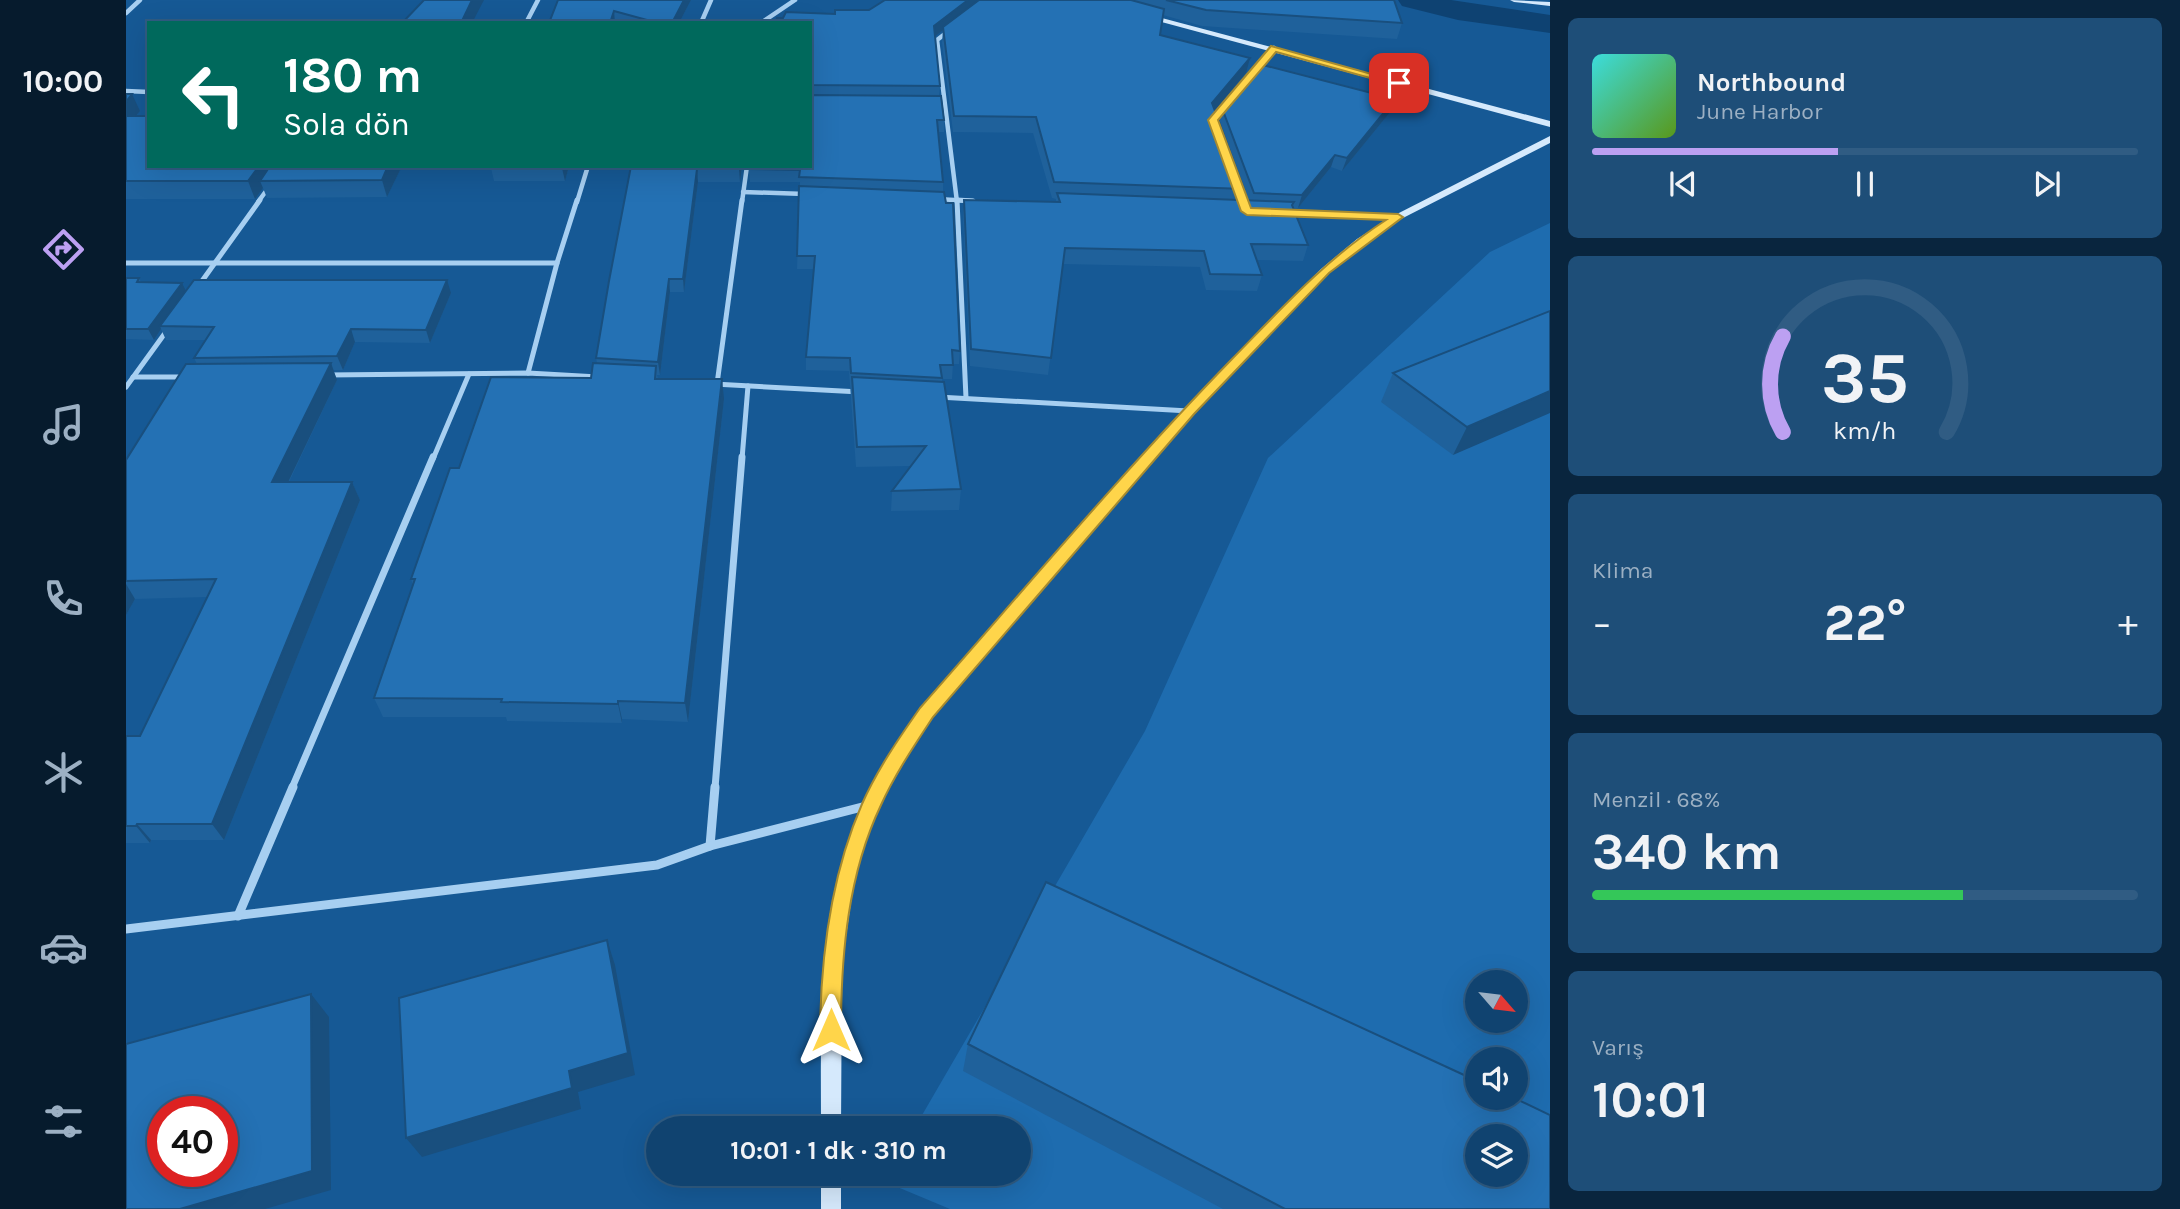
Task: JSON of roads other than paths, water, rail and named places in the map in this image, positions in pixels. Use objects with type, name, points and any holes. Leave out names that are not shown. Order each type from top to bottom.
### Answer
[{"type":"street","points":[[127,12],[140,0]]},
{"type":"street","points":[[527,21],[538,0]]},
{"type":"street","points":[[702,21],[711,0]]},
{"type":"street","points":[[764,21],[795,0]]},
{"type":"street","points":[[1514,0],[1550,4]]},
{"type":"street","points":[[1141,14],[1550,124]]},
{"type":"street","points":[[958,24],[936,40],[957,200],[967,398]]},
{"type":"street","points":[[1248,79],[1274,48]]},
{"type":"street","points":[[126,92],[147,92]]},
{"type":"street","points":[[931,103],[944,103]]},
{"type":"street","points":[[831,1116],[831,980],[837,930],[853,853],[871,805],[897,756],[926,712],[1189,411],[1325,271],[1361,241],[1398,217],[1550,138]]},
{"type":"street","points":[[528,373],[557,262],[588,168]]},
{"type":"street","points":[[717,384],[747,168]]},
{"type":"street","points":[[193,294],[276,177]]},
{"type":"street","points":[[743,192],[810,194]]},
{"type":"street","points":[[930,199],[984,201]]},
{"type":"street","points":[[1274,212],[1398,217]]},
{"type":"street","points":[[126,263],[557,262]]},
{"type":"street","points":[[126,387],[170,325]]},
{"type":"street","points":[[315,376],[528,373],[609,378]]},
{"type":"street","points":[[238,916],[469,374]]},
{"type":"street","points":[[133,377],[189,377]]},
{"type":"street","points":[[703,383],[871,393]]},
{"type":"street","points":[[710,846],[748,386]]},
{"type":"street","points":[[926,396],[1189,411]]},
{"type":"street","points":[[126,929],[657,865],[710,846],[871,805]]},
{"type":"street","points":[[831,1186],[831,1209]]},
{"type":"waterway","points":[[1413,0],[1458,11],[1550,24]]}]
